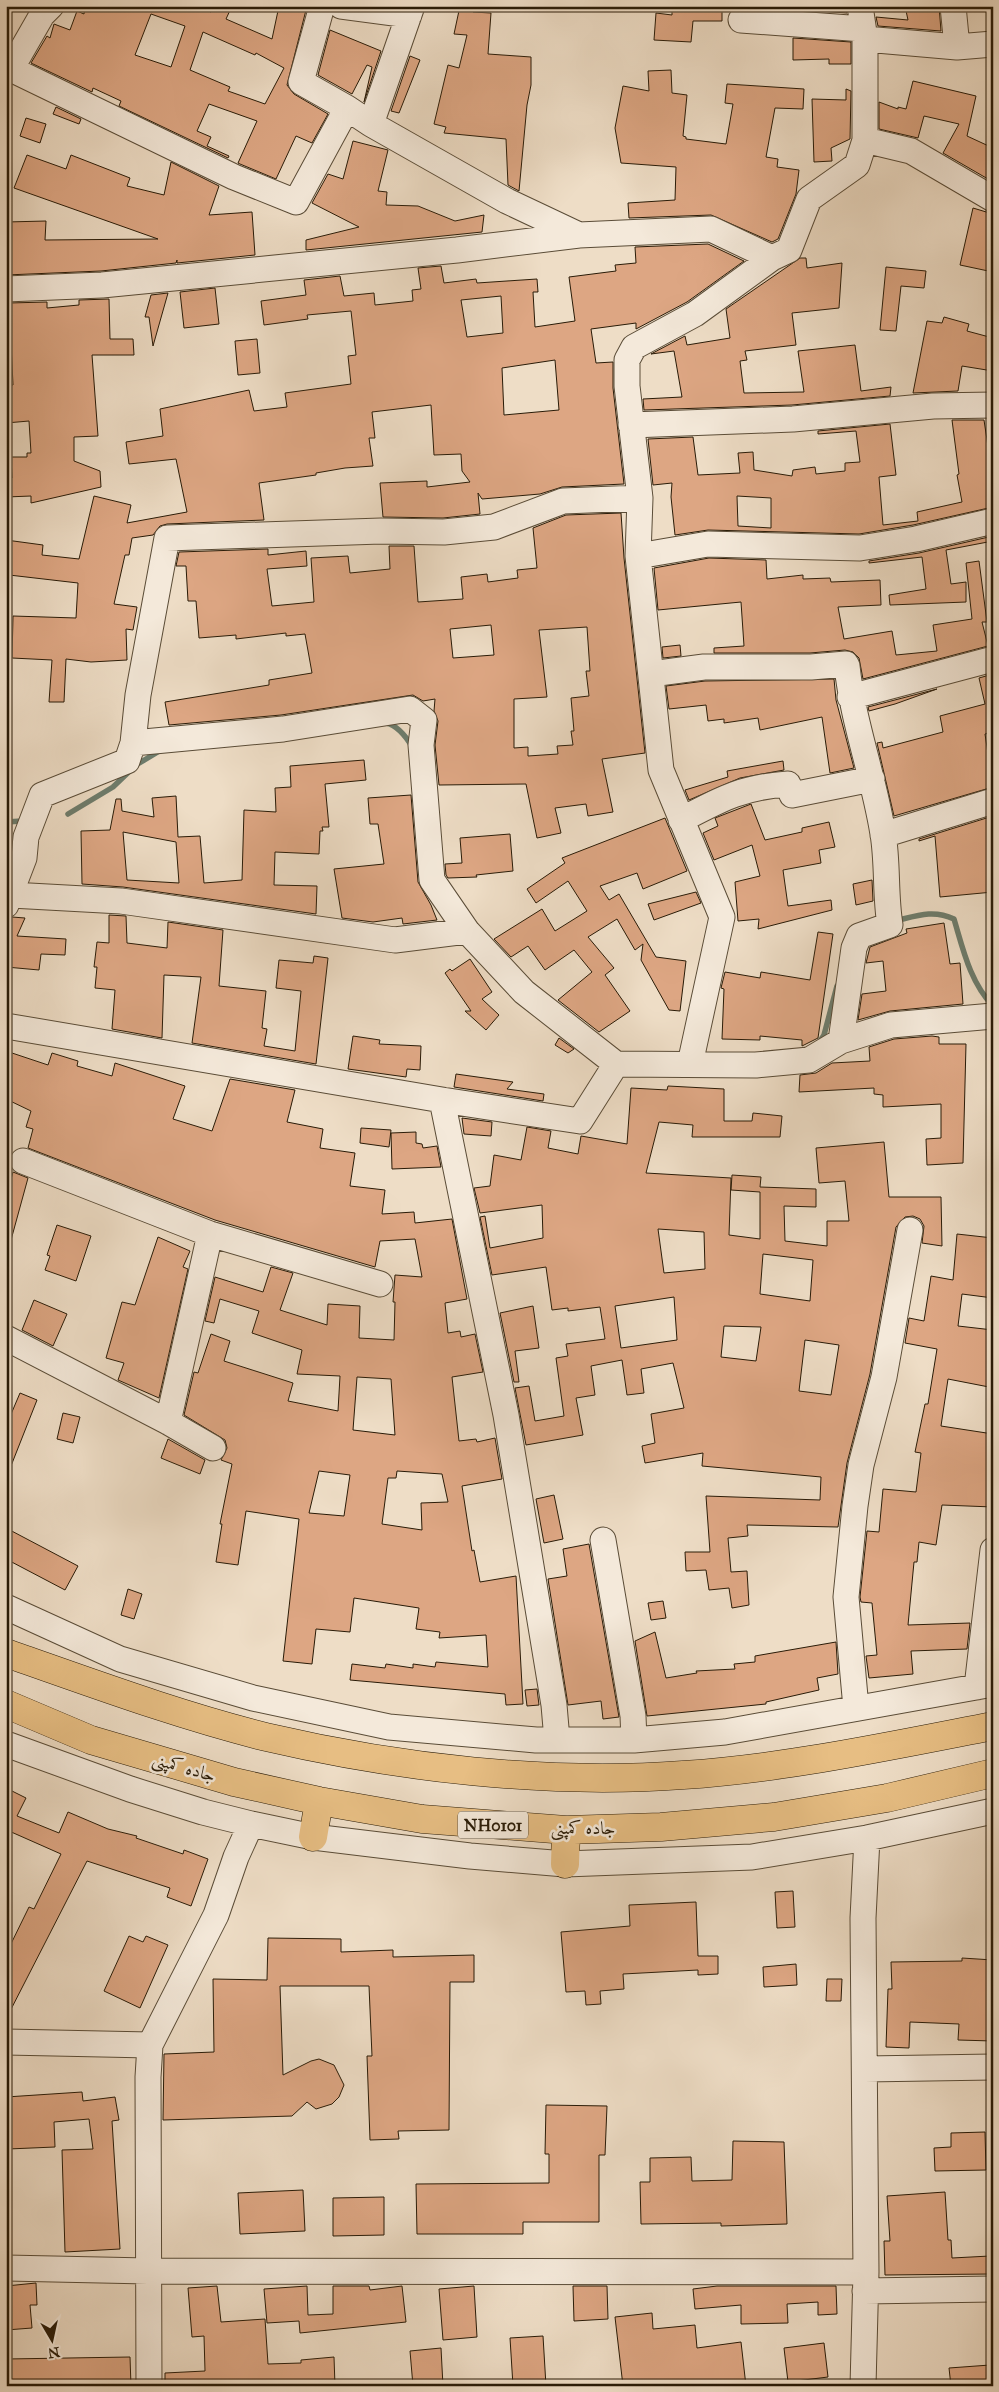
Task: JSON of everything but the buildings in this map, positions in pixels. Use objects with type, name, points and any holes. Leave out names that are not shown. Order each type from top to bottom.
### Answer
[{"type":"highway","points":[[6,1652],[136,1699],[264,1736],[342,1754],[546,1778],[682,1776],[779,1766],[993,1726]]},
{"type":"highway","name":"جاده کمپنی","points":[[6,1704],[92,1740],[234,1782],[319,1801],[422,1819],[566,1830],[661,1827],[774,1817],[887,1798],[993,1774]]},
{"type":"highway","points":[[313,1837],[319,1801]]},
{"type":"highway","points":[[565,1864],[566,1830]]},
{"type":"street","points":[[51,6],[42,15],[9,69],[234,178],[296,202],[347,108]]},
{"type":"street","points":[[322,6],[301,82],[507,201],[579,235]]},
{"type":"street","points":[[341,6],[410,11],[371,124]]},
{"type":"street","points":[[953,6],[957,47]]},
{"type":"street","points":[[741,20],[863,25],[957,47],[993,44]]},
{"type":"street","points":[[690,1064],[695,1033],[709,982],[722,917],[661,770],[638,556],[640,498],[631,425],[627,360],[634,347],[695,314],[772,258],[789,250],[809,199],[857,164],[865,140],[863,25]]},
{"type":"street","points":[[865,140],[911,151],[993,199]]},
{"type":"street","points":[[6,289],[102,285],[457,250],[579,235],[711,229],[772,258]]},
{"type":"street","points":[[631,425],[793,419],[932,406],[993,405]]},
{"type":"street","points":[[467,931],[395,940],[120,901],[9,900],[24,858],[16,836],[42,795],[127,761],[133,743],[138,695],[167,538],[381,531],[444,532],[494,527],[563,501],[640,498]]},
{"type":"street","points":[[638,556],[708,544],[860,548],[916,539],[993,520]]},
{"type":"street","points":[[850,697],[993,659]]},
{"type":"street","points":[[651,674],[704,667],[777,668],[846,664],[850,697],[872,779],[883,835],[888,913],[859,936],[854,948],[841,1041]]},
{"type":"street","points":[[133,743],[283,729],[410,709],[424,720],[421,745],[432,880],[467,931],[524,992],[616,1064],[756,1065],[809,1060],[841,1041],[891,1025],[993,1016]]},
{"type":"street","points":[[681,820],[732,794],[749,789],[788,784],[792,795],[872,779]]},
{"type":"street","points":[[883,835],[993,801]]},
{"type":"street","points":[[6,1026],[442,1100],[580,1120],[616,1064]]},
{"type":"street","points":[[442,1100],[506,1415],[554,1705],[557,1740]]},
{"type":"street","points":[[23,1161],[210,1234],[380,1284]]},
{"type":"street","points":[[856,1708],[846,1596],[855,1506],[862,1466],[884,1377],[910,1230]]},
{"type":"street","points":[[168,1422],[210,1234]]},
{"type":"street","points":[[6,1338],[168,1422],[213,1448]]},
{"type":"street","points":[[603,1540],[633,1716],[634,1740]]},
{"type":"street","points":[[6,1607],[120,1659],[253,1698],[389,1727],[536,1740],[634,1740],[725,1732],[985,1685],[993,1550]]},
{"type":"street","points":[[8,1750],[203,1812],[313,1837],[470,1856],[565,1864],[752,1857],[867,1838],[993,1812]]},
{"type":"street","points":[[149,2386],[148,2077],[150,2045],[216,1915],[236,1857],[252,1824]]},
{"type":"street","points":[[863,2386],[866,2282],[864,1918],[867,1838]]},
{"type":"street","points":[[6,2042],[150,2045]]},
{"type":"street","points":[[865,2069],[993,2067]]},
{"type":"street","points":[[6,2268],[866,2282],[993,2289]]},
{"type":"waterway","points":[[386,723],[398,729],[413,748]]},
{"type":"waterway","points":[[68,814],[113,787],[136,765],[161,750]]},
{"type":"waterway","points":[[6,822],[22,821]]},
{"type":"waterway","points":[[895,921],[932,914],[939,914],[954,919],[973,976],[985,997],[993,1006]]},
{"type":"waterway","points":[[818,1044],[824,1035],[837,986]]}]
